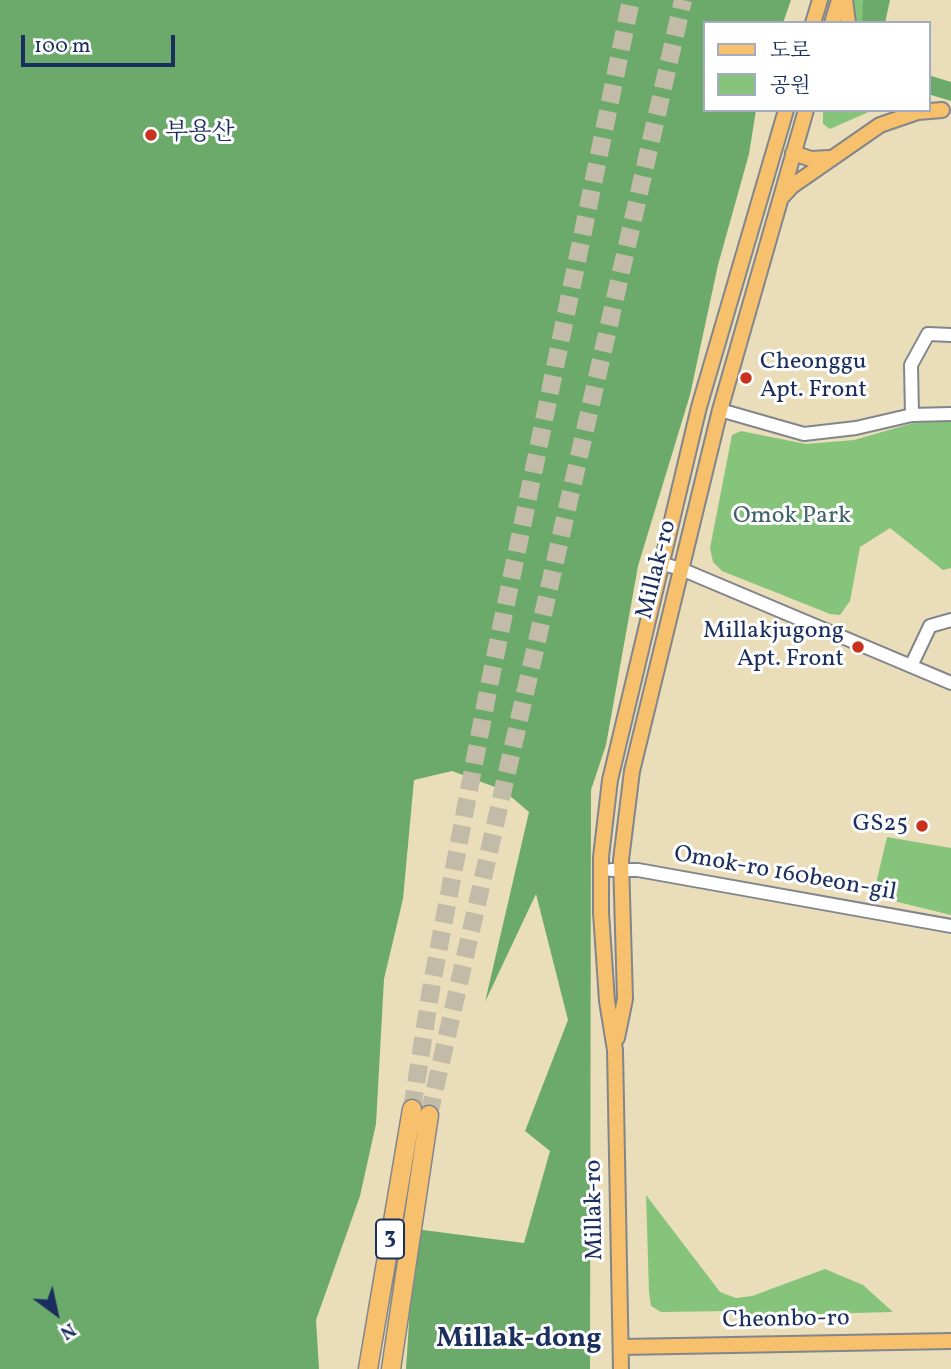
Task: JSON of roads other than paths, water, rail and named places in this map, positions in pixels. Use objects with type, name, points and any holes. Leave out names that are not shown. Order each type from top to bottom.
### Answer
[{"type":"highway","name":"3","points":[[368,1369],[412,1109]]},
{"type":"highway","name":"3","points":[[391,1369],[429,1115]]},
{"type":"main road","points":[[814,21],[820,0]]},
{"type":"main road","points":[[833,21],[839,0]]},
{"type":"main road","points":[[845,0],[848,21]]},
{"type":"main road","name":"Millak-ro","points":[[621,1369],[615,1050],[607,1002],[601,857],[610,780],[699,407],[785,112]]},
{"type":"main road","name":"Millak-ro","points":[[615,1050],[625,999],[621,860],[627,800],[720,410],[805,112]]},
{"type":"main road","points":[[778,204],[792,186],[880,125],[918,112]]},
{"type":"main road","points":[[793,153],[811,159],[832,158]]},
{"type":"main road","name":"Cheonbo-ro","points":[[622,1347],[951,1341]]},
{"type":"street","points":[[912,415],[911,365],[928,334],[951,335]]},
{"type":"street","points":[[720,410],[804,434],[856,428],[912,415],[951,414]]},
{"type":"street","points":[[663,564],[681,569],[951,683]]},
{"type":"street","points":[[911,666],[930,626],[951,620]]},
{"type":"street","name":"Omok-ro 160beon-gil","points":[[611,870],[638,870],[951,926]]},
{"type":"tunnel","points":[[412,1109],[432,983],[488,691],[631,0]]},
{"type":"tunnel","points":[[429,1115],[683,0]]},
{"type":"place","name":"부용산","points":[[151,135]]},
{"type":"place","name":"Cheonggu Apt. Front","points":[[746,378]]},
{"type":"place","name":"Millakjugong Apt. Front","points":[[858,647]]},
{"type":"place","name":"GS25","points":[[922,826]]},
{"type":"district","name":"Millak-dong","points":[[519,1341]]},
{"type":"park label","name":"Omok Park","points":[[792,518]]}]
